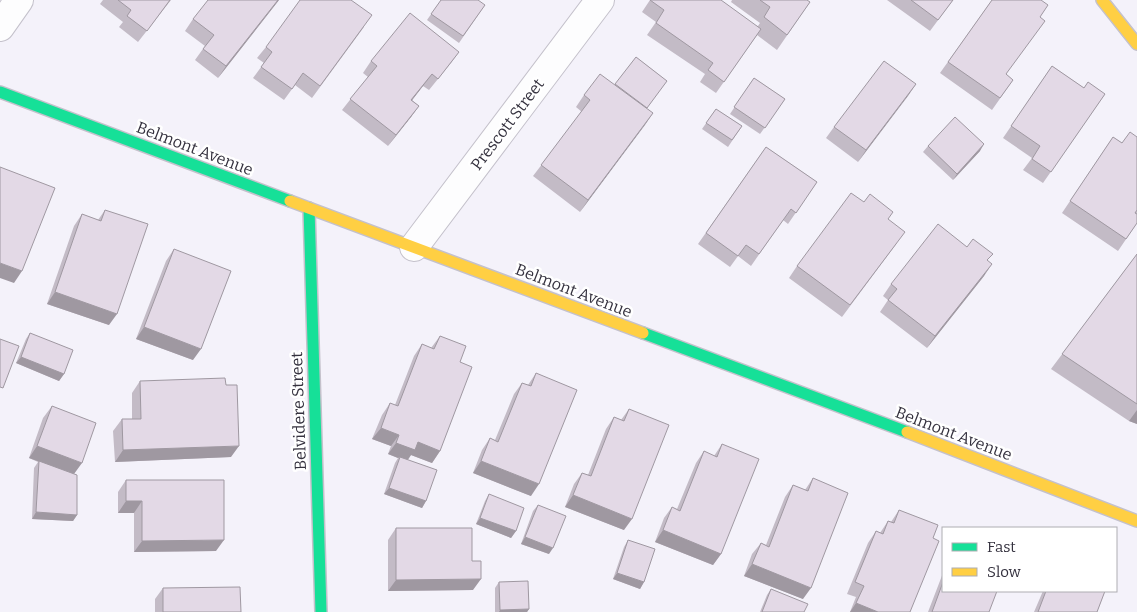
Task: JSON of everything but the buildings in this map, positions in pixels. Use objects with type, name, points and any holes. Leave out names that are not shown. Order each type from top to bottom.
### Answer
[{"type":"main road","points":[[1102,0],[1137,44]]},
{"type":"main road","name":"Belmont Avenue","points":[[0,92],[978,459],[1137,521]]},
{"type":"main road","name":"Belvidere Street","points":[[309,208],[321,612]]},
{"type":"street","points":[[0,27],[19,0]]},
{"type":"street","name":"Prescott Street","points":[[414,248],[600,0]]},
{"type":"traffic: fast","points":[[0,92],[290,201]]},
{"type":"traffic: fast","points":[[309,208],[321,612]]},
{"type":"traffic: fast","points":[[643,333],[907,432]]},
{"type":"traffic: slow","points":[[1102,0],[1137,44]]},
{"type":"traffic: slow","points":[[290,201],[643,333]]},
{"type":"traffic: slow","points":[[907,432],[1137,521]]}]
